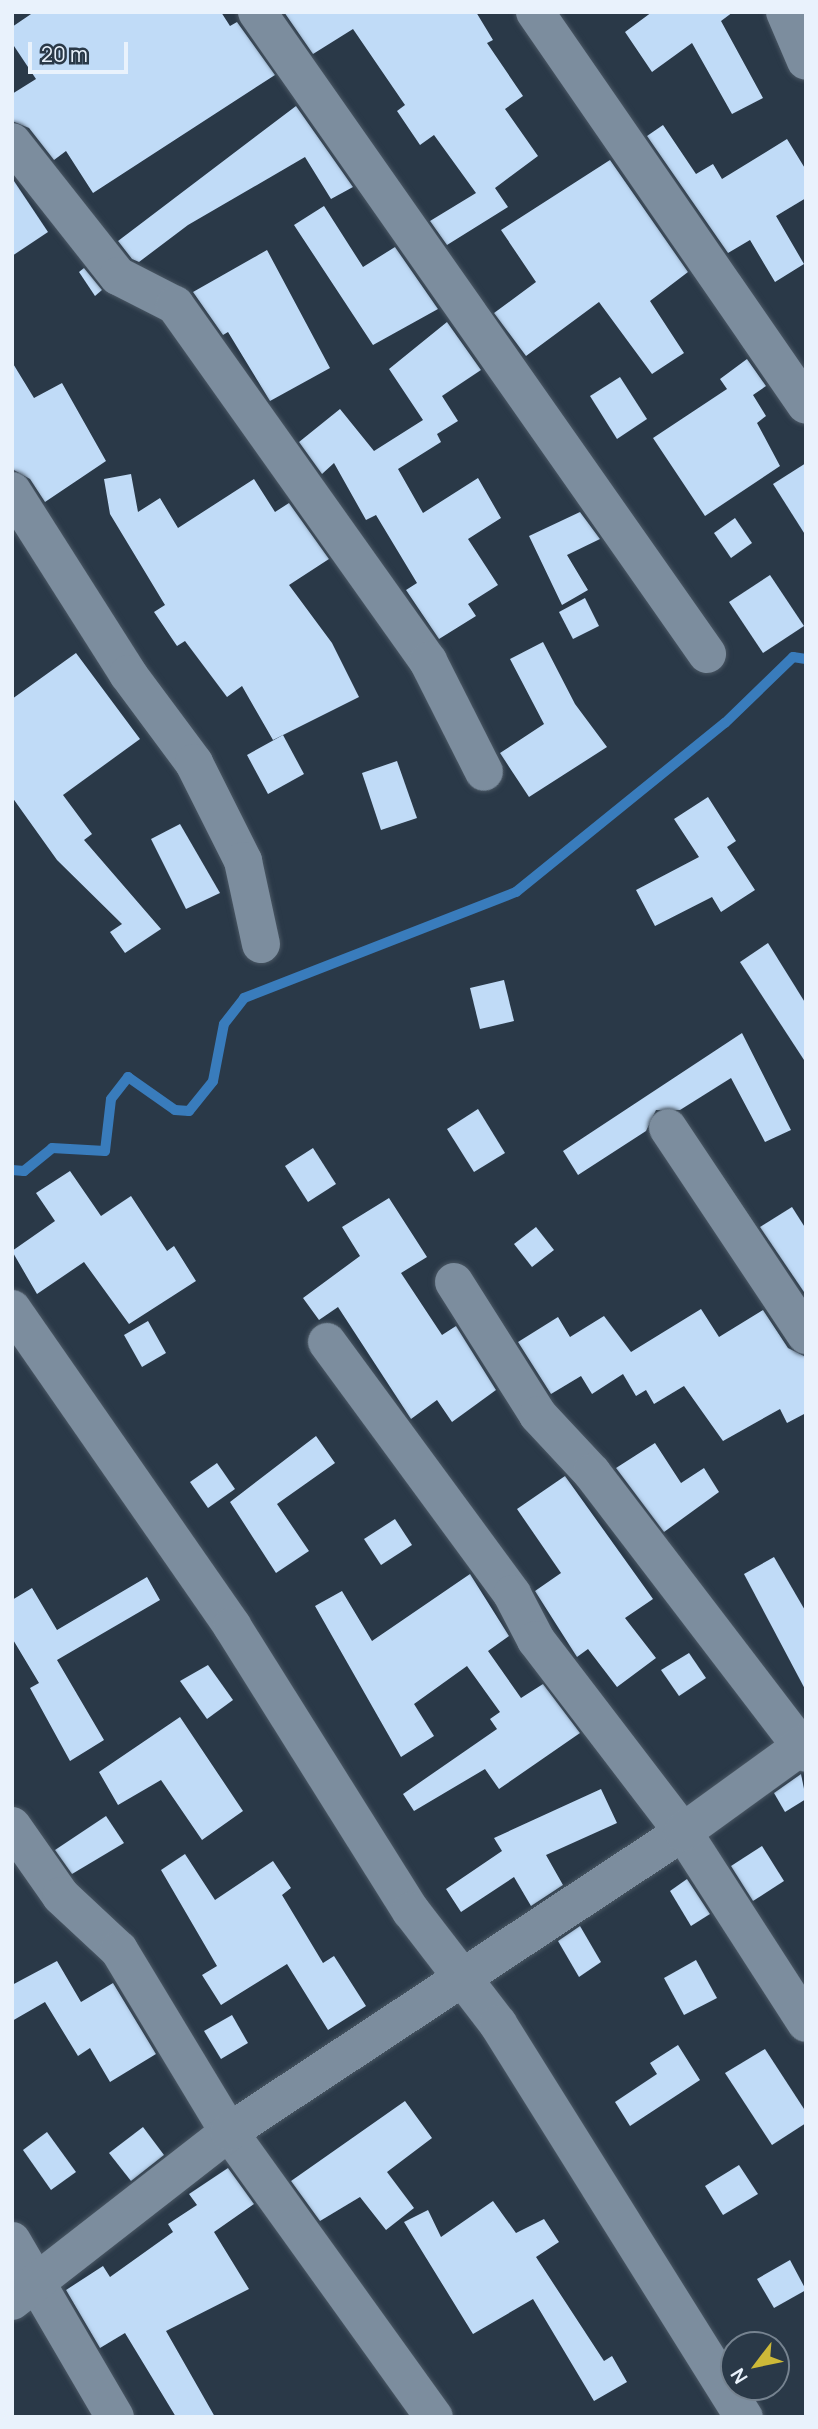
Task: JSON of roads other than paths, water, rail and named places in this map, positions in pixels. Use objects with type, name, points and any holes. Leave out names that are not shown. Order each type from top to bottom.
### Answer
[{"type":"street","points":[[257,12],[707,654]]},
{"type":"street","points":[[535,12],[806,405]]},
{"type":"street","points":[[785,12],[806,61]]},
{"type":"street","points":[[12,142],[118,276],[176,304],[429,661],[484,772]]},
{"type":"street","points":[[12,491],[128,674],[194,763],[243,861],[261,944]]},
{"type":"street","points":[[668,1128],[806,1335]]},
{"type":"street","points":[[25,2293],[229,2132],[683,1832],[804,1748],[592,1473],[538,1415],[454,1282]]},
{"type":"street","points":[[12,1309],[232,1626],[411,1911],[463,1977],[744,2417]]},
{"type":"street","points":[[327,1342],[512,1594],[536,1640],[683,1832],[806,2023]]},
{"type":"street","points":[[12,1826],[61,1896],[119,1950],[229,2132],[434,2417]]},
{"type":"street","points":[[12,2241],[25,2293],[116,2417]]},
{"type":"waterway","points":[[12,1170],[24,1171],[52,1148],[105,1151],[111,1099],[128,1077],[175,1110],[189,1111],[213,1081],[224,1024],[244,998],[516,892],[725,723],[793,657],[806,659]]}]
